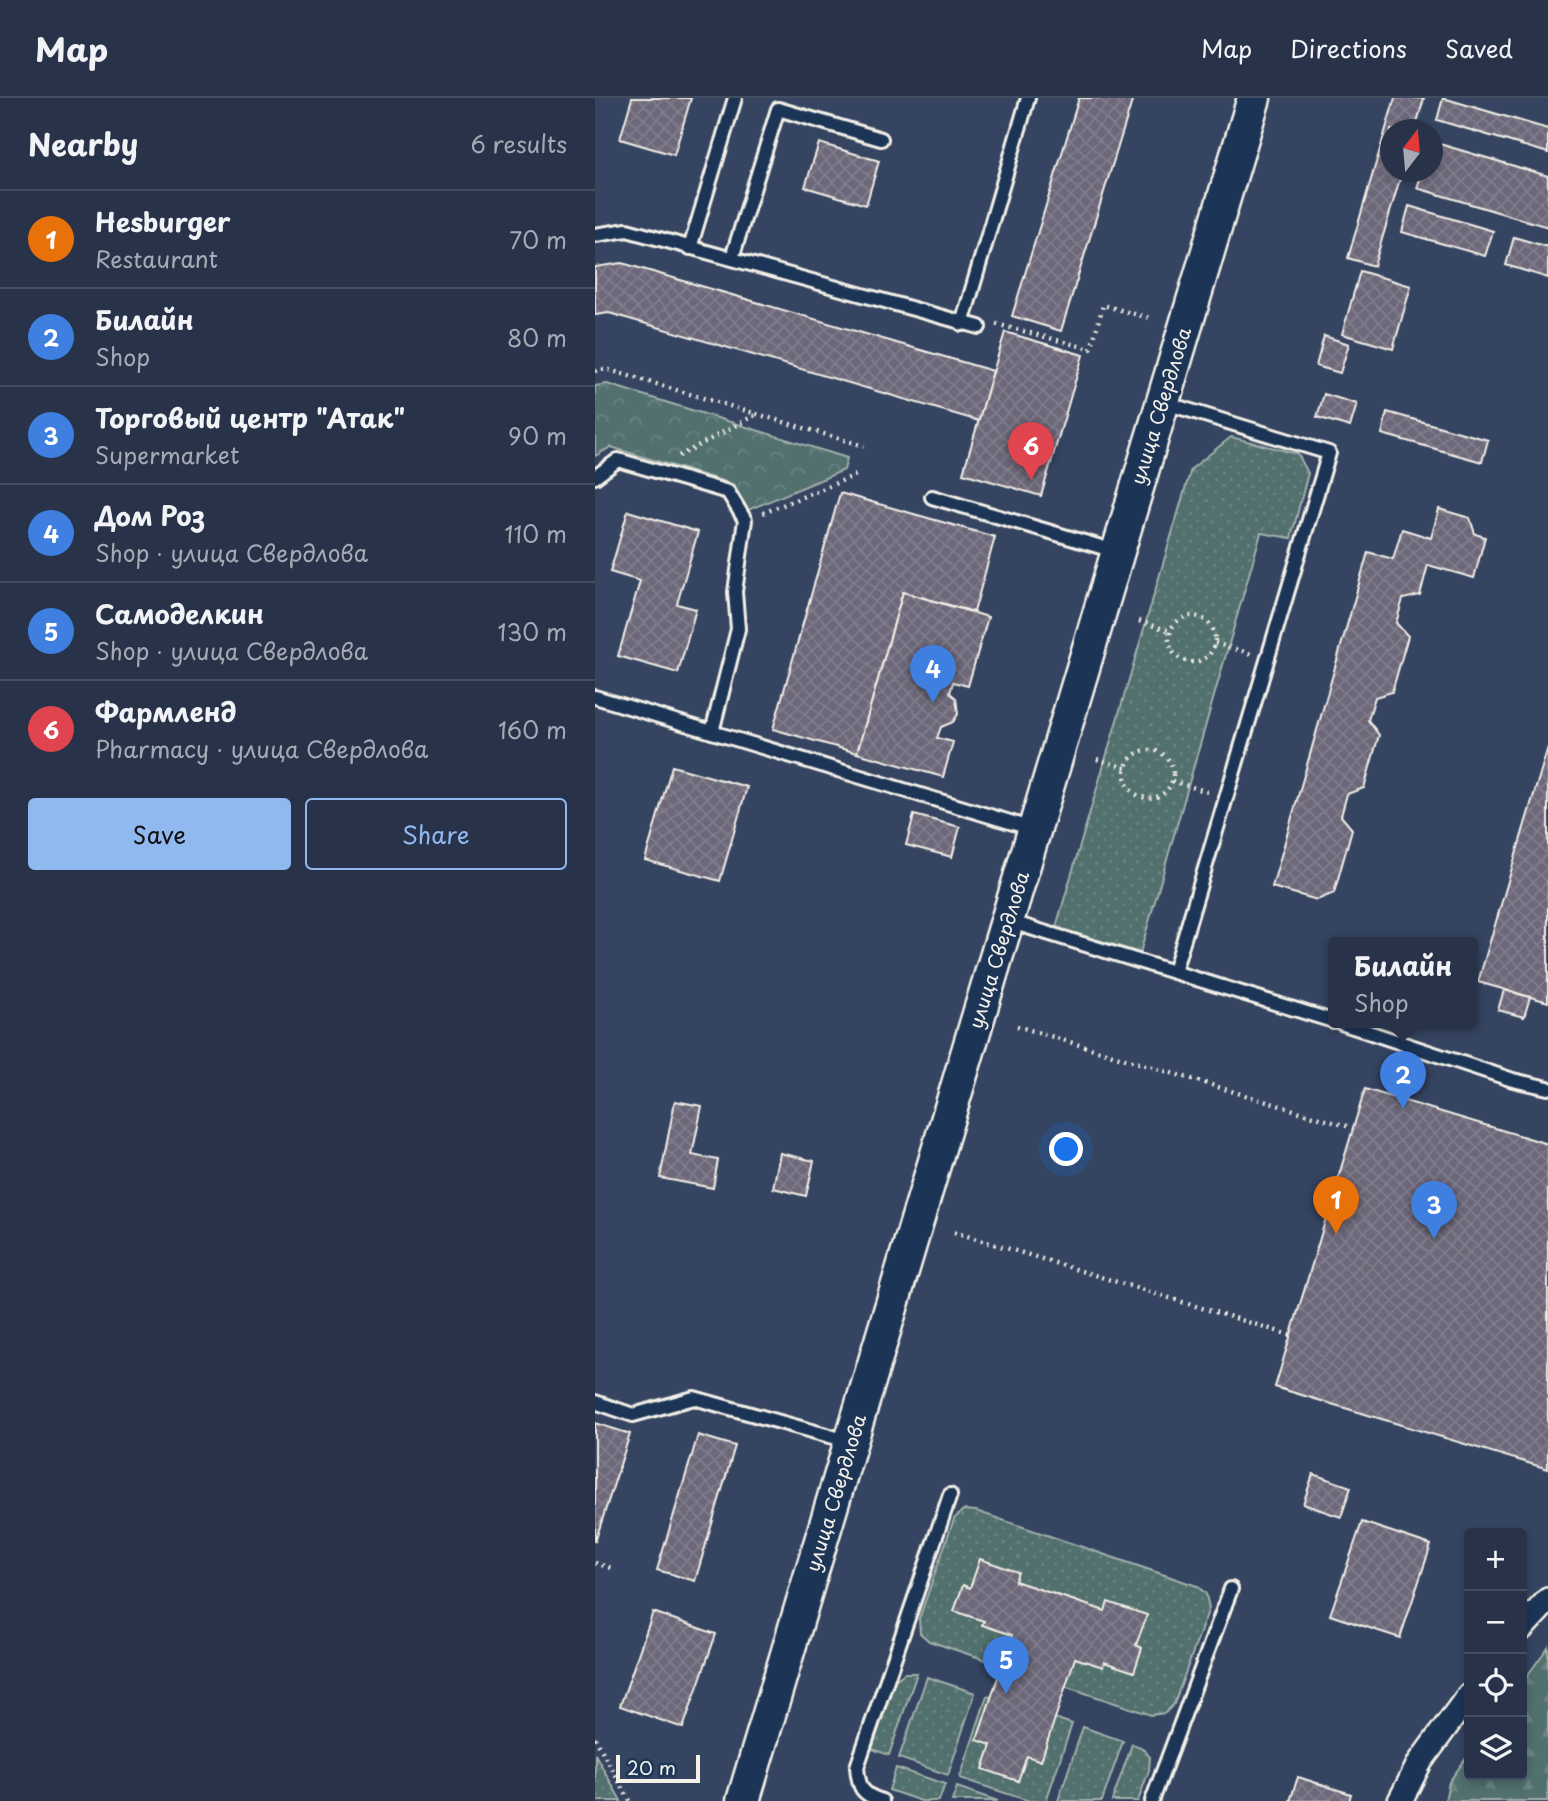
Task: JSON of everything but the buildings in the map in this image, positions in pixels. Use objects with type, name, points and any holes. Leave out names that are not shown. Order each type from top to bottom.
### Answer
[{"type":"main road","name":"улица Свердлова","points":[[743,1801],[1254,98]]},
{"type":"street","points":[[1527,1623],[1548,1600]]},
{"type":"street","points":[[1400,1801],[1420,1762],[1464,1702]]},
{"type":"lane","points":[[690,248],[734,98]]},
{"type":"lane","points":[[962,324],[1028,98]]},
{"type":"lane","points":[[731,258],[778,109],[881,139]]},
{"type":"lane","points":[[595,235],[627,230],[979,327]]},
{"type":"lane","points":[[1162,402],[1329,453],[1174,972]]},
{"type":"lane","points":[[595,477],[618,460],[729,492],[745,520],[735,592],[738,629],[712,733]]},
{"type":"lane","points":[[932,497],[1118,552]]},
{"type":"lane","points":[[595,697],[1035,830]]},
{"type":"lane","points":[[1008,920],[1328,1019]]},
{"type":"lane","points":[[1356,1028],[1513,1080],[1548,1088]]},
{"type":"lane","points":[[595,1402],[633,1415],[694,1398],[851,1442]]},
{"type":"lane","points":[[882,1801],[869,1797],[858,1785],[857,1767],[950,1495]]},
{"type":"lane","points":[[1152,1801],[1231,1588]]},
{"type":"path","points":[[979,327],[1000,323],[1091,349],[1104,304],[1149,318]]},
{"type":"path","points":[[595,371],[606,369],[864,446]]},
{"type":"path","points":[[653,471],[758,413]]},
{"type":"path","points":[[745,520],[856,475]]},
{"type":"path","points":[[1194,615],[1201,617],[1213,628],[1215,642],[1207,656],[1201,660],[1186,662],[1173,653],[1168,638],[1179,619],[1194,615]]},
{"type":"path","points":[[1139,621],[1170,631]]},
{"type":"path","points":[[1215,642],[1266,659]]},
{"type":"path","points":[[1155,751],[1162,754],[1172,766],[1172,781],[1168,788],[1156,797],[1141,797],[1128,788],[1125,780],[1126,768],[1132,757],[1139,753],[1155,751]]},
{"type":"path","points":[[1097,760],[1126,768]]},
{"type":"path","points":[[1172,781],[1226,797]]},
{"type":"path","points":[[1017,1026],[1353,1128]]},
{"type":"path","points":[[954,1232],[1290,1335]]},
{"type":"path","points":[[595,1563],[611,1568]]},
{"type":"path","points":[[595,1738],[629,1801]]},
{"type":"green space","points":[[607,384],[847,458],[844,470],[748,510],[733,484],[611,447],[595,456],[595,386]]},
{"type":"green space","points":[[1231,437],[1298,454],[1308,473],[1291,538],[1261,533],[1140,953],[1056,927],[1191,469]]},
{"type":"green space","points":[[963,1510],[976,1511],[1197,1586],[1206,1594],[1209,1608],[1174,1704],[1165,1713],[1151,1715],[929,1641],[920,1633],[919,1619],[954,1519]]},
{"type":"green space","points":[[1548,1647],[1548,1801],[1445,1801],[1449,1782],[1464,1761],[1464,1780],[1527,1780],[1527,1676]]},
{"type":"green space","points":[[905,1673],[917,1673],[889,1755],[872,1749],[895,1680]]},
{"type":"green space","points":[[927,1677],[975,1693],[948,1775],[899,1758]]},
{"type":"green space","points":[[987,1696],[1072,1724],[1046,1801],[1029,1801],[960,1778]]},
{"type":"green space","points":[[1083,1727],[1123,1741],[1102,1801],[1058,1801]]},
{"type":"green space","points":[[1132,1744],[1141,1747],[1150,1757],[1149,1770],[1138,1801],[1112,1801]]},
{"type":"green space","points":[[595,1754],[621,1801],[595,1801]]},
{"type":"green space","points":[[896,1768],[945,1784],[939,1801],[921,1801],[889,1790]]},
{"type":"green space","points":[[957,1787],[998,1801],[952,1801]]},
{"type":"place","name":"Фармленд","points":[[1031,480]]},
{"type":"place","name":"Дом Роз","points":[[933,703]]},
{"type":"place","name":"Билайн","points":[[1403,1109]]},
{"type":"place","name":"Hesburger","points":[[1336,1234]]},
{"type":"place","name":"Торговый центр \"Атак\"","points":[[1434,1239]]},
{"type":"place","name":"Самоделкин","points":[[1006,1694]]}]
